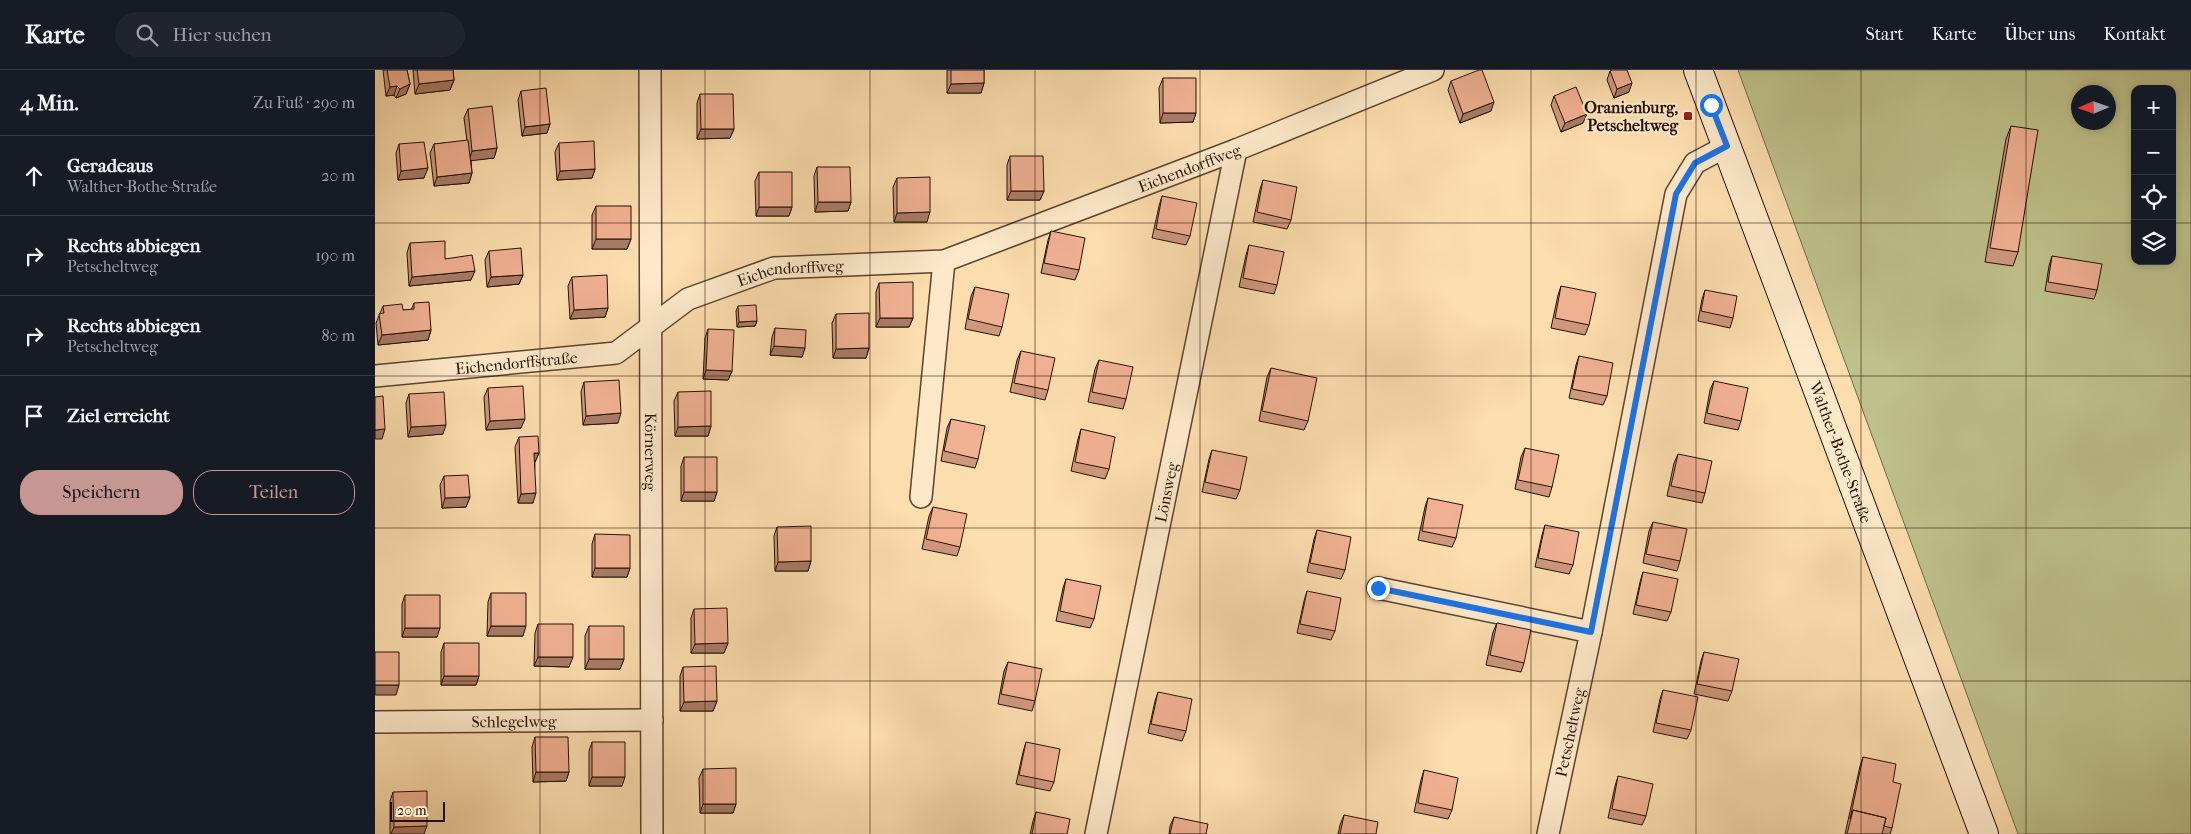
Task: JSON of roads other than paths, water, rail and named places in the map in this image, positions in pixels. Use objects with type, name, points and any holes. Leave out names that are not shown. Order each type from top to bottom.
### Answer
[{"type":"street","name":"Körnerweg","points":[[650,70],[652,834]]},
{"type":"street","name":"Eichendorffweg","points":[[650,327],[688,298],[774,268],[944,261],[1236,150],[1433,70]]},
{"type":"street","name":"Walther-Bothe-Straße","points":[[1698,70],[1984,834]]},
{"type":"street","name":"Petscheltweg","points":[[1548,834],[1591,632],[1676,194],[1695,163],[1727,146]]},
{"type":"street","name":"Lönsweg","points":[[1095,834],[1236,150]]},
{"type":"street","points":[[921,498],[944,261]]},
{"type":"street","name":"Eichendorffstraße","points":[[375,376],[615,353],[650,327]]},
{"type":"street","points":[[1378,588],[1591,632]]},
{"type":"street","name":"Schlegelweg","points":[[375,722],[652,720]]},
{"type":"place","name":"Oranienburg, Petscheltweg","points":[[1688,116]]}]
